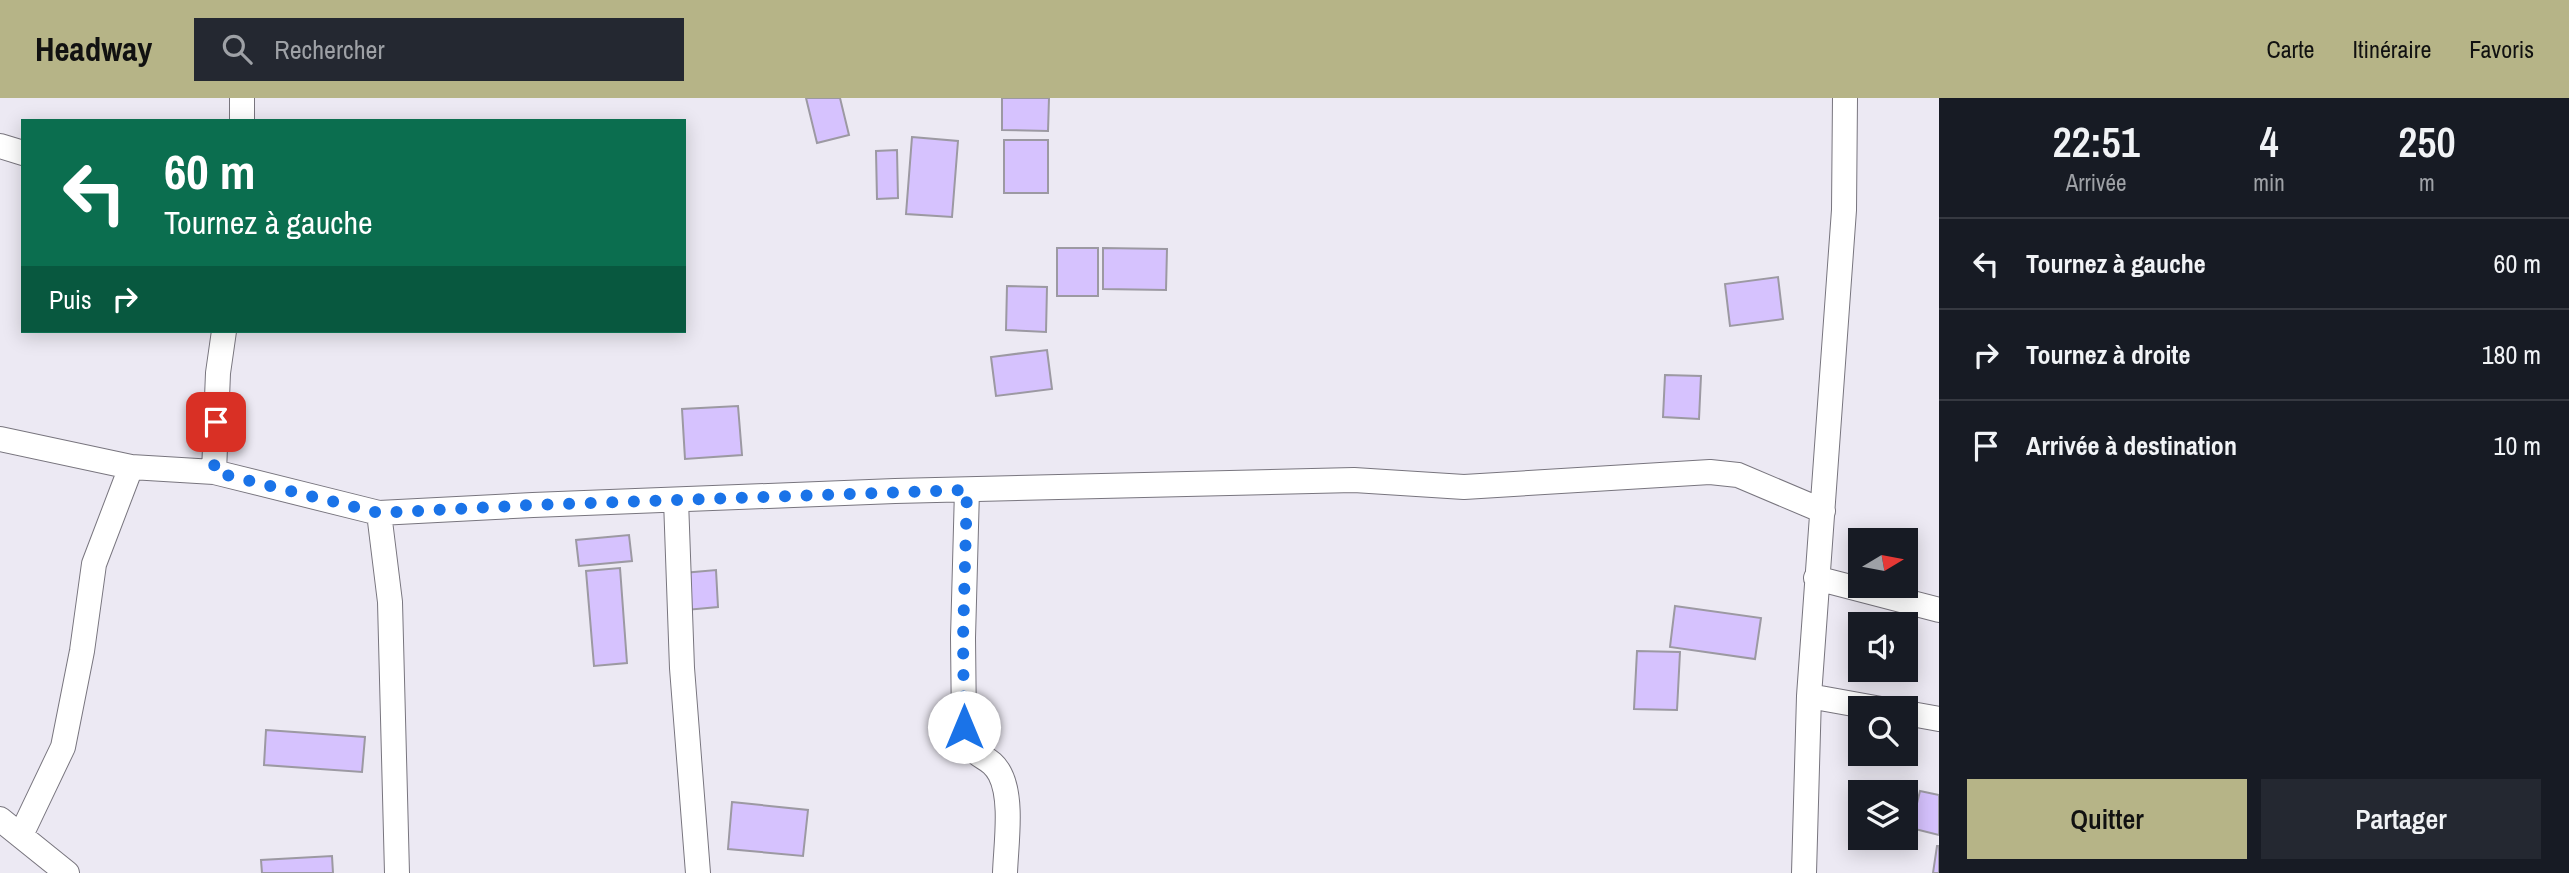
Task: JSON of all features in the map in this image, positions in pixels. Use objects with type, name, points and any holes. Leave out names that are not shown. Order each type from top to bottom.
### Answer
[{"type":"street","points":[[242,119],[243,98]]},
{"type":"street","points":[[1804,873],[1809,696],[1816,578],[1824,511],[1844,210],[1845,98]]},
{"type":"street","points":[[0,146],[21,152]]},
{"type":"street","points":[[214,472],[218,373],[224,333]]},
{"type":"street","points":[[0,439],[131,467],[214,472],[379,513],[967,490],[1354,480],[1464,487],[1710,472],[1738,475],[1824,511]]},
{"type":"street","points":[[21,835],[62,747],[82,651],[94,564],[131,467]]},
{"type":"street","points":[[967,490],[963,638],[964,727],[967,742],[974,752],[999,771],[1006,790],[1006,873]]},
{"type":"street","points":[[676,500],[682,668],[698,873]]},
{"type":"street","points":[[379,513],[390,602],[397,873]]},
{"type":"street","points":[[1816,578],[1939,610]]},
{"type":"street","points":[[1809,696],[1848,703]]},
{"type":"street","points":[[1918,715],[1939,719]]},
{"type":"street","points":[[0,819],[67,873]]},
{"type":"building","points":[[806,98],[840,98],[849,135],[817,143]]},
{"type":"building","points":[[1002,98],[1049,98],[1048,131],[1002,130]]},
{"type":"building","points":[[912,137],[958,141],[952,217],[906,214]]},
{"type":"building","points":[[1004,140],[1048,140],[1048,193],[1004,193]]},
{"type":"building","points":[[897,150],[898,198],[877,199],[876,151]]},
{"type":"building","points":[[1057,248],[1098,248],[1098,296],[1057,296]]},
{"type":"building","points":[[1103,248],[1167,249],[1166,290],[1103,289]]},
{"type":"building","points":[[1778,277],[1783,319],[1730,326],[1725,284]]},
{"type":"building","points":[[1007,286],[1047,287],[1046,332],[1006,330]]},
{"type":"building","points":[[1047,350],[1052,389],[996,396],[991,357]]},
{"type":"building","points":[[1665,375],[1701,376],[1699,419],[1663,417]]},
{"type":"building","points":[[738,406],[742,455],[685,459],[682,409]]},
{"type":"building","points":[[629,535],[632,561],[579,566],[576,540]]},
{"type":"building","points":[[620,568],[627,663],[594,666],[586,571]]},
{"type":"building","points":[[716,570],[718,607],[686,610],[683,573]]},
{"type":"building","points":[[1675,606],[1761,618],[1755,659],[1670,647]]},
{"type":"building","points":[[1637,651],[1680,652],[1677,710],[1634,709]]},
{"type":"building","points":[[266,730],[365,737],[362,772],[264,765]]},
{"type":"building","points":[[1920,791],[1939,795],[1939,835],[1918,830]]},
{"type":"building","points":[[732,802],[808,810],[803,856],[728,849]]},
{"type":"building","points":[[1937,846],[1939,873],[1933,873]]},
{"type":"building","points":[[332,856],[333,873],[262,873],[261,860]]},
{"type":"route","points":[[216,422],[214,472],[379,513],[967,490],[963,638],[964,727]]}]
